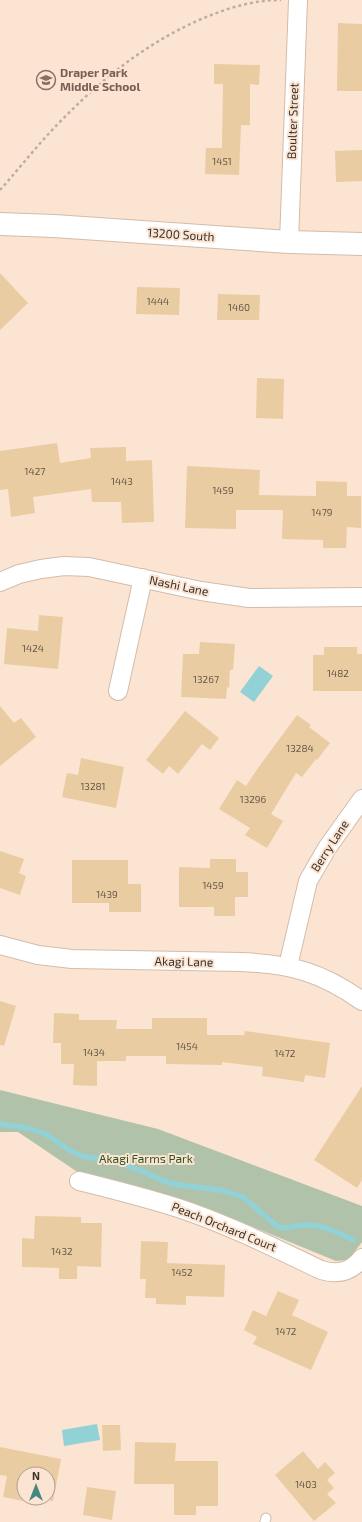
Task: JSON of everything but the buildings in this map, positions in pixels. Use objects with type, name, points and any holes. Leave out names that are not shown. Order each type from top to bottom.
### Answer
[{"type":"street","name":"Boulter Street","points":[[289,242],[298,0]]},
{"type":"street","name":"13200 South","points":[[0,224],[54,226],[289,242],[362,244]]},
{"type":"street","name":"Nashi Lane","points":[[0,582],[19,574],[41,569],[64,566],[89,567],[201,591],[249,598],[362,597]]},
{"type":"street","points":[[118,691],[143,578]]},
{"type":"street","name":"Berry Lane","points":[[288,966],[308,881],[327,848],[362,799]]},
{"type":"street","name":"Akagi Lane","points":[[0,945],[38,955],[72,960],[241,962],[288,966],[312,973],[362,1001]]},
{"type":"street","name":"Peach Orchard Court","points":[[79,1181],[149,1199],[188,1211],[249,1235],[321,1270],[329,1272],[344,1272],[352,1268],[362,1258]]},
{"type":"path","points":[[0,190],[53,129],[84,98],[114,72],[157,41],[183,27],[238,5],[258,1],[298,0]]},
{"type":"green space","name":"Akagi Farms Park","points":[[0,1090],[158,1129],[362,1206],[362,1242],[348,1260],[336,1261],[241,1222],[76,1171],[18,1132],[0,1132]]},
{"type":"water","points":[[259,666],[273,676],[254,702],[240,692]]},
{"type":"water","points":[[97,1424],[100,1440],[64,1446],[62,1430]]},
{"type":"waterway","points":[[0,1124],[28,1128],[46,1134],[69,1150],[82,1156],[117,1162],[166,1182],[221,1190],[243,1197],[278,1227],[286,1228],[305,1225],[321,1227],[332,1230],[353,1240]]},
{"type":"place","name":"Draper Park Middle School","points":[[46,80]]}]
